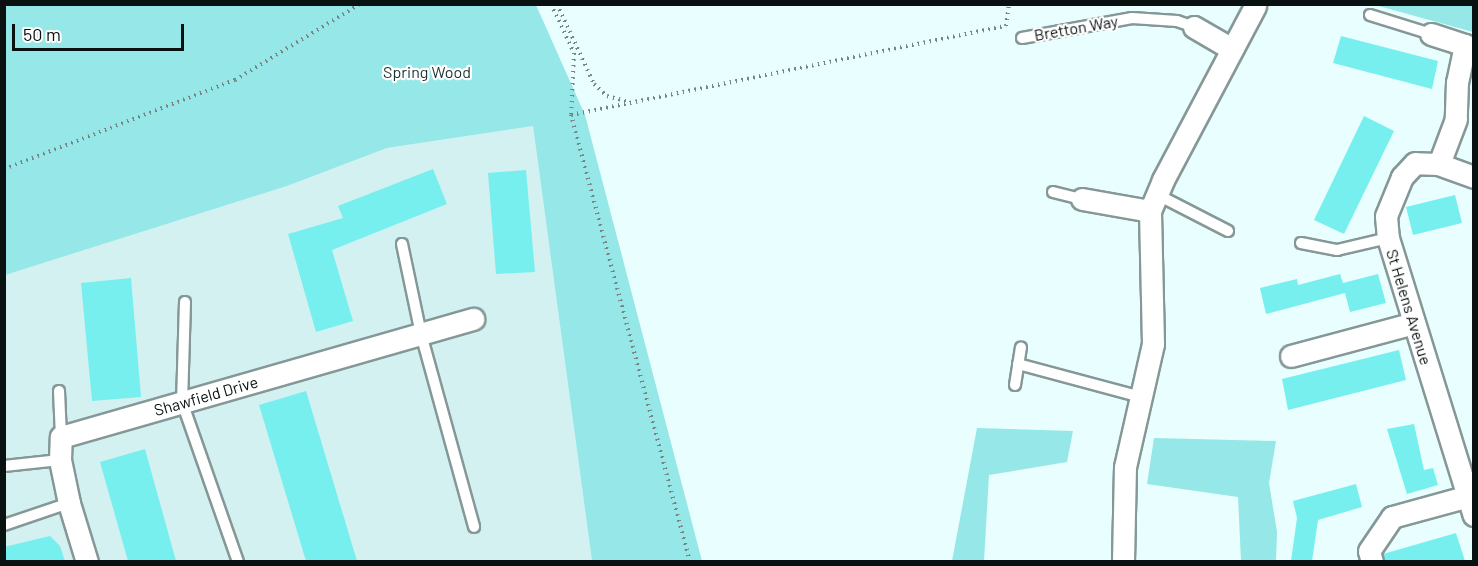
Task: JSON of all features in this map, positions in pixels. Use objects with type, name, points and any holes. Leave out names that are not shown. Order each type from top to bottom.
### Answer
[{"type":"street","points":[[1122,561],[1125,467],[1153,344],[1153,202],[1255,6]]},
{"type":"street","name":"Bretton Way","points":[[1194,27],[1232,49]]},
{"type":"street","points":[[1431,34],[1465,45],[1457,82],[1456,119],[1439,164]]},
{"type":"street","name":"St Helens Avenue","points":[[1471,506],[1388,238],[1386,216],[1402,177],[1415,163],[1439,164],[1473,177]]},
{"type":"street","points":[[1082,199],[1153,202]]},
{"type":"street","name":"Shawfield Drive","points":[[61,437],[474,319]]},
{"type":"street","points":[[1291,356],[1414,323]]},
{"type":"street","points":[[61,437],[60,460],[69,503],[87,561]]},
{"type":"street","points":[[1372,561],[1369,552],[1392,517],[1471,506]]},
{"type":"lane","points":[[1370,15],[1431,34]]},
{"type":"lane","name":"Bretton Way","points":[[1022,38],[1132,18],[1166,20],[1194,27]]},
{"type":"lane","points":[[1053,192],[1082,199]]},
{"type":"lane","points":[[1153,202],[1228,231]]},
{"type":"lane","points":[[1301,243],[1336,250],[1388,238]]},
{"type":"lane","points":[[402,243],[421,334],[474,527]]},
{"type":"lane","points":[[185,302],[182,402],[238,561]]},
{"type":"lane","points":[[1015,385],[1021,347]]},
{"type":"lane","points":[[1018,364],[1141,397]]},
{"type":"lane","points":[[59,391],[61,437]]},
{"type":"lane","points":[[4,466],[60,460]]},
{"type":"lane","points":[[4,525],[69,503]]},
{"type":"path","points":[[4,169],[235,80],[360,4]]},
{"type":"path","points":[[551,4],[574,53],[571,115],[690,561]]},
{"type":"path","points":[[557,4],[594,84],[608,96],[633,101]]},
{"type":"path","points":[[571,115],[1006,26],[1009,4]]},
{"type":"shaded area","points":[[533,126],[592,561],[5,561],[4,275],[287,186],[387,148]]},
{"type":"green space","name":"Spring Wood","points":[[5,4],[536,5],[585,115],[702,561],[592,561],[533,126],[387,148],[287,186],[5,275]]},
{"type":"green space","points":[[1375,5],[1473,5],[1473,32]]},
{"type":"green space","points":[[977,428],[1073,431],[1067,462],[989,475],[984,561],[952,561]]},
{"type":"green space","points":[[1154,438],[1276,441],[1269,483],[1277,532],[1276,561],[1241,561],[1238,497],[1147,484]]},
{"type":"building","points":[[1341,36],[1438,61],[1432,89],[1333,63]]},
{"type":"building","points":[[1364,116],[1394,131],[1344,234],[1314,220]]},
{"type":"building","points":[[433,169],[447,204],[332,250],[353,321],[316,332],[288,234],[343,218],[338,206]]},
{"type":"building","points":[[526,170],[535,272],[496,274],[488,173]]},
{"type":"building","points":[[1455,195],[1462,223],[1413,235],[1406,207]]},
{"type":"building","points":[[1340,274],[1343,283],[1378,274],[1386,303],[1350,312],[1345,293],[1266,314],[1260,288],[1297,279],[1298,285]]},
{"type":"building","points":[[131,278],[141,397],[92,401],[81,283]]},
{"type":"building","points":[[1399,350],[1406,380],[1288,410],[1282,379]]},
{"type":"building","points":[[306,391],[357,561],[306,561],[259,405]]},
{"type":"building","points":[[1414,424],[1424,470],[1433,468],[1438,485],[1407,494],[1387,429]]},
{"type":"building","points":[[145,449],[176,561],[128,561],[100,462]]},
{"type":"building","points":[[1356,484],[1362,507],[1318,520],[1312,561],[1291,561],[1297,518],[1293,501]]},
{"type":"building","points":[[1456,533],[1465,561],[1384,561],[1383,554]]},
{"type":"building","points":[[50,536],[60,546],[65,561],[4,561],[4,547]]}]
